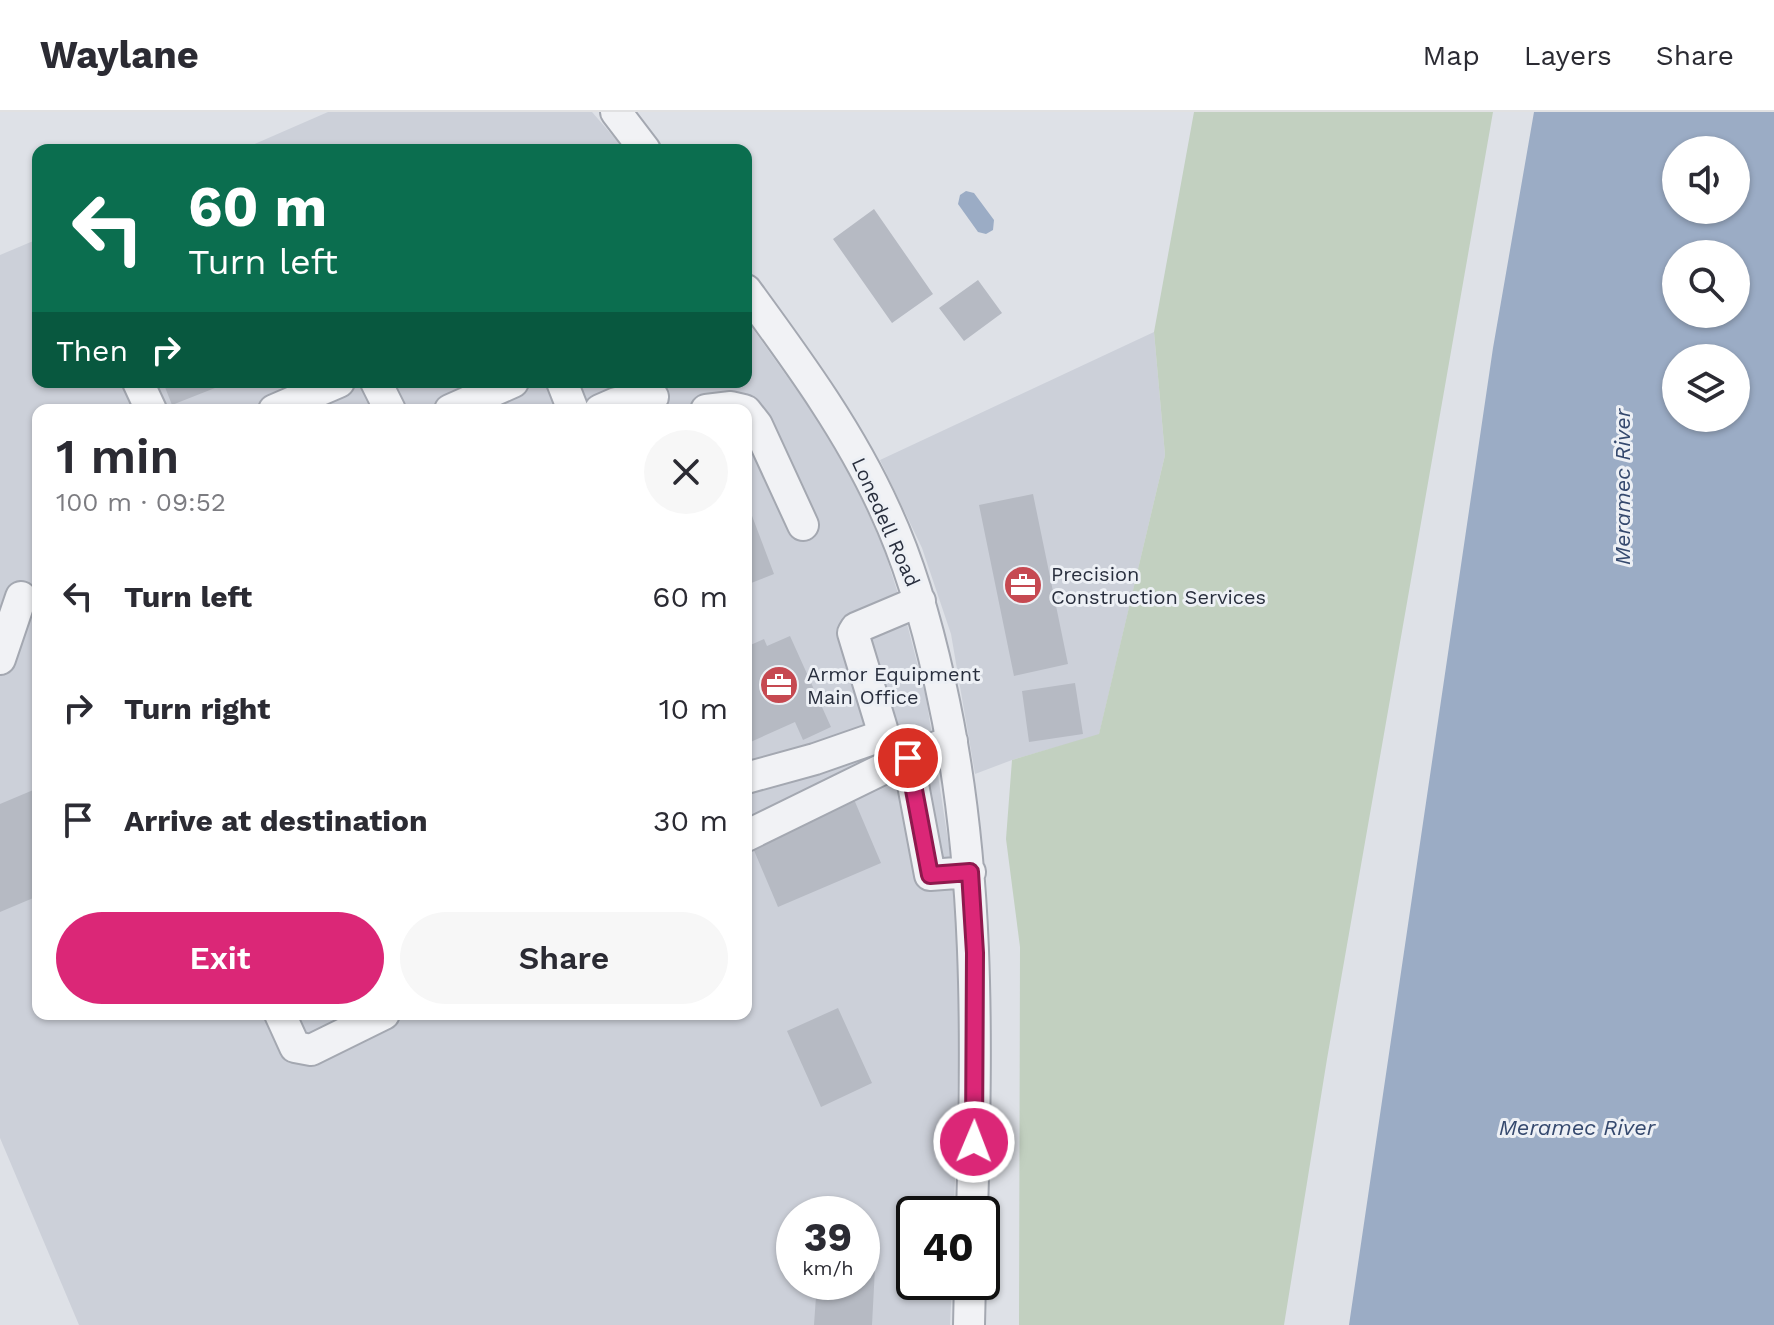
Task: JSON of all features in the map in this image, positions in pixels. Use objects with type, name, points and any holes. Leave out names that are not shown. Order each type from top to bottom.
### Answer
[{"type":"street","points":[[616,112],[640,144]]},
{"type":"street","name":"Lonedell Road","points":[[752,299],[829,409],[862,463],[895,533],[920,601],[952,741],[970,872],[975,953],[972,1196]]},
{"type":"street","points":[[288,404],[325,388]]},
{"type":"street","points":[[464,404],[500,388]]},
{"type":"street","points":[[614,404],[653,396]]},
{"type":"street","points":[[752,419],[803,525]]},
{"type":"street","points":[[0,659],[32,596]]},
{"type":"street","points":[[920,601],[856,628],[853,633],[884,735],[902,761],[930,875],[970,872]]},
{"type":"street","points":[[752,776],[884,735]]},
{"type":"street","points":[[752,833],[902,761],[952,741]]},
{"type":"street","points":[[283,1020],[295,1047],[311,1050],[372,1020]]},
{"type":"street","points":[[969,1325],[970,1300]]},
{"type":"shaded area","points":[[328,112],[592,112],[620,144],[255,144]]},
{"type":"shaded area","points":[[32,242],[32,388],[752,388],[752,327],[813,413],[852,479],[883,546],[926,697],[955,886],[959,1037],[955,1196],[896,1196],[896,1300],[951,1300],[950,1325],[79,1325],[0,1138],[0,255]]},
{"type":"shaded area","points":[[1154,332],[1165,455],[1099,735],[975,774],[951,634],[922,548],[880,460]]},
{"type":"green space","points":[[1194,112],[1493,112],[1327,1059],[1284,1325],[1019,1325],[1020,947],[1006,839],[1012,760],[1099,734],[1165,455],[1154,332]]},
{"type":"water","name":"Meramec River","points":[[1534,112],[1774,112],[1774,1325],[1349,1325],[1493,348]]},
{"type":"water","points":[[966,191],[974,193],[994,220],[993,230],[986,234],[978,232],[958,204],[960,195]]},
{"type":"building","points":[[874,209],[933,294],[892,323],[833,239]]},
{"type":"building","points":[[978,280],[1002,313],[964,341],[939,308]]},
{"type":"building","points":[[165,388],[215,388],[175,404],[172,404]]},
{"type":"building","name":"Precision Construction Services","points":[[1033,494],[1068,664],[1014,676],[979,505]]},
{"type":"building","points":[[752,516],[774,574],[752,583]]},
{"type":"building","name":"Armor Equipment Main Office","points":[[790,636],[831,727],[803,740],[795,722],[752,741],[752,644],[764,639],[767,646]]},
{"type":"building","points":[[1075,683],[1083,734],[1029,742],[1022,691]]},
{"type":"building","points":[[32,791],[32,899],[0,912],[0,804]]},
{"type":"building","points":[[853,797],[881,863],[778,907],[752,840]]},
{"type":"building","points":[[838,1008],[872,1083],[821,1107],[787,1031]]},
{"type":"building","points":[[816,1300],[873,1300],[872,1325],[814,1325]]},
{"type":"place","name":"Precision Construction Services","points":[[1023,585]]},
{"type":"place","name":"Armor Equipment Main Office","points":[[779,685]]},
{"type":"route","points":[[908,758],[930,875],[970,872],[975,953],[974,1142]]}]
